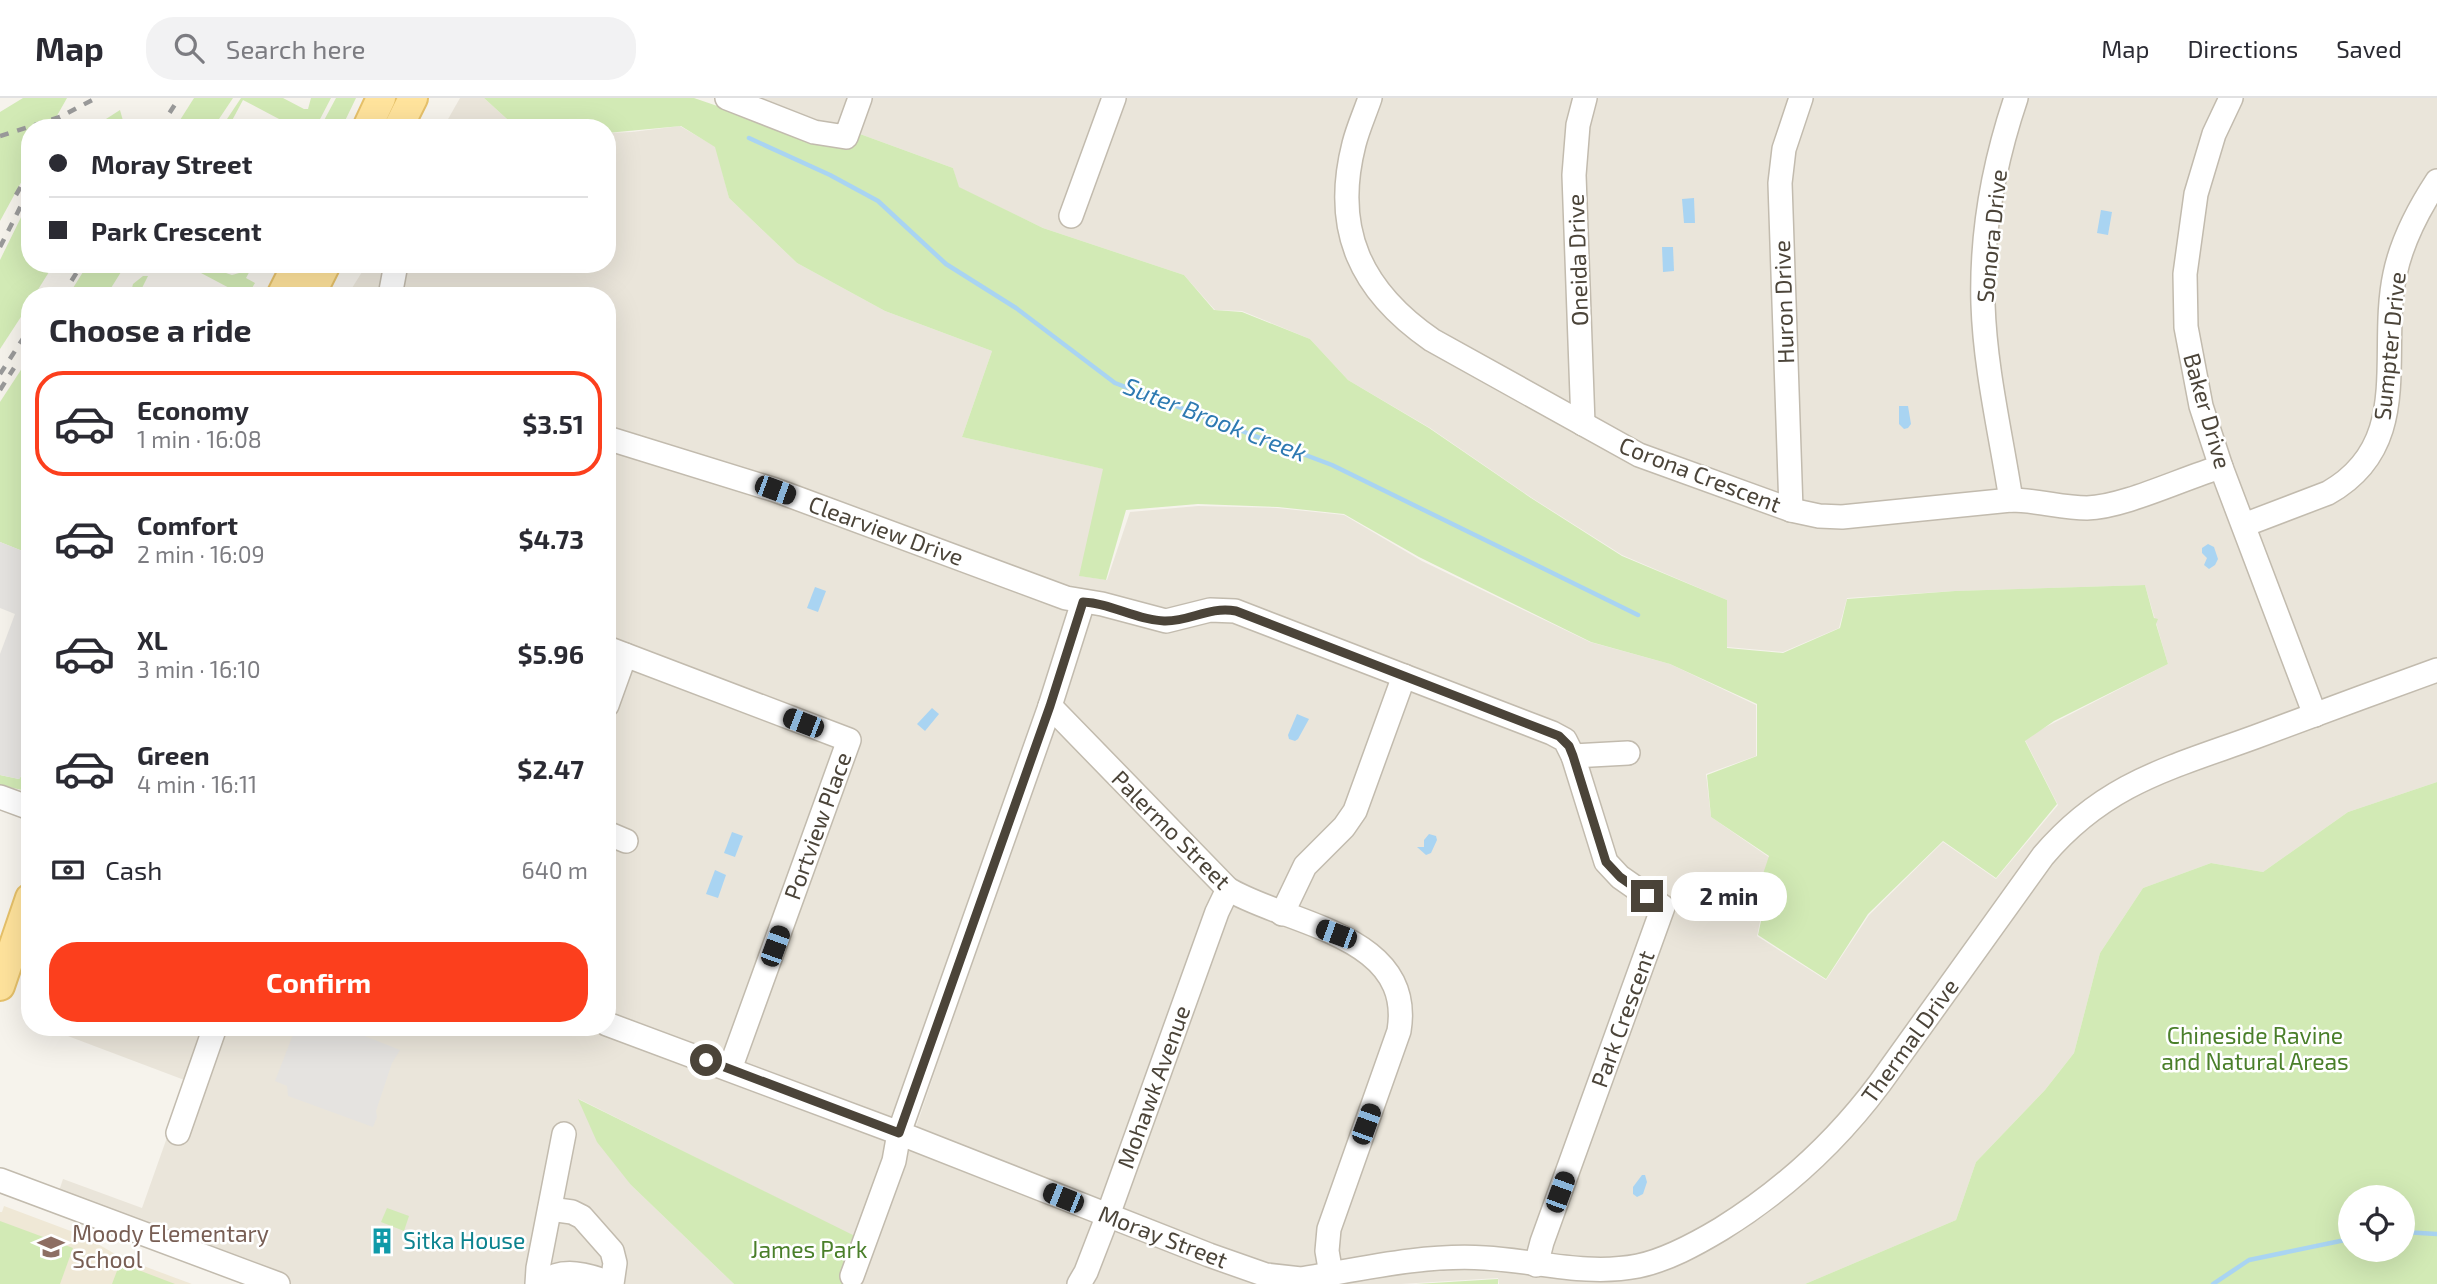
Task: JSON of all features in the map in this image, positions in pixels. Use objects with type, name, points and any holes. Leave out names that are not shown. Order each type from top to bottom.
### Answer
[{"type":"main road","points":[[371,119],[381,98]]},
{"type":"main road","points":[[402,119],[413,98]]},
{"type":"main road","points":[[0,986],[21,924]]},
{"type":"street","points":[[727,98],[814,132],[846,137],[860,98]]},
{"type":"street","points":[[1072,216],[1114,98]]},
{"type":"street","name":"Corona Crescent","points":[[1370,98],[1352,157],[1349,229],[1355,251],[1370,279],[1391,307],[1432,340],[1639,455],[1791,510],[1819,516],[1842,517],[2011,500],[2034,500],[2074,507],[2101,506],[2221,467]]},
{"type":"street","name":"Oneida Drive","points":[[1583,424],[1574,175],[1578,125],[1585,98]]},
{"type":"street","name":"Huron Drive","points":[[1791,510],[1780,183],[1784,149],[1801,98]]},
{"type":"street","name":"Sonora Drive","points":[[2011,500],[1987,344],[1983,272],[1994,179],[2016,98]]},
{"type":"street","name":"Baker Drive","points":[[2231,98],[2214,134],[2196,194],[2185,274],[2186,327],[2202,406],[2221,467],[2315,715]]},
{"type":"street","name":"Sumpter Drive","points":[[2244,525],[2328,493],[2341,486],[2368,459],[2387,408],[2390,307],[2395,274],[2412,224],[2437,181]]},
{"type":"street","name":"Clearview Drive","points":[[616,441],[764,486],[1056,595],[1083,602]]},
{"type":"street","points":[[852,1276],[894,1161],[899,1133],[1050,706],[1083,602]]},
{"type":"street","name":"Park Crescent","points":[[1083,602],[1102,604],[1166,621],[1210,610],[1236,611],[1559,736],[1569,746],[1606,862],[1620,877],[1663,907],[1536,1265]]},
{"type":"street","name":"Portview Place","points":[[616,652],[849,740],[730,1069]]},
{"type":"street","name":"Thermal Drive","points":[[1331,1274],[1437,1259],[1486,1258],[1592,1270],[1641,1265],[1695,1244],[1749,1211],[1796,1176],[1853,1119],[2043,856],[2072,825],[2099,803],[2132,784],[2437,670]]},
{"type":"street","points":[[1282,914],[1305,866],[1344,827],[1355,811],[1404,676]]},
{"type":"street","name":"Palermo Street","points":[[1050,706],[1228,889],[1353,942],[1385,970],[1395,985],[1401,1005],[1399,1031],[1329,1229],[1327,1251],[1331,1274]]},
{"type":"street","points":[[1573,756],[1628,753]]},
{"type":"street","points":[[0,797],[21,805]]},
{"type":"street","name":"Mohawk Avenue","points":[[1079,1284],[1108,1216],[1228,889]]},
{"type":"street","name":"Moray Street","points":[[616,1027],[1266,1275],[1294,1279],[1331,1274]]},
{"type":"street","points":[[178,1133],[212,1036]]},
{"type":"street","points":[[550,1209],[572,1212],[582,1217],[612,1251],[615,1264],[612,1284],[564,1273],[540,1284],[538,1268],[564,1134]]},
{"type":"street","points":[[0,1180],[278,1284]]},
{"type":"shaded area","points":[[460,98],[484,98],[507,119],[448,119]]},
{"type":"shaded area","points":[[727,98],[2437,98],[2437,782],[2348,812],[2263,872],[2211,863],[2143,888],[2100,953],[2074,1053],[2045,1090],[1976,1162],[1956,1220],[1805,1284],[1499,1284],[1498,1278],[1401,1284],[862,1284],[939,1060],[873,1246],[579,1099],[631,1185],[734,1284],[245,1284],[52,1212],[63,1179],[142,1208],[187,1081],[68,1036],[616,1036],[616,287],[353,287],[361,273],[616,273],[616,133],[680,126],[716,147],[729,198],[797,263],[885,311],[992,351],[962,437],[1104,469],[1080,576],[1107,580],[1130,512],[1198,506],[1277,508],[1344,515],[1422,561],[1590,642],[1670,664],[1756,705],[1756,756],[1706,774],[1711,817],[1773,860],[1757,936],[1826,980],[1869,915],[1943,842],[1996,879],[2058,805],[2024,738],[2168,664],[2145,585],[1955,591],[1847,598],[1839,628],[1783,652],[1727,647],[1727,600],[1622,555],[1532,498],[1430,428],[1348,380],[1310,339],[1242,311],[1215,310],[1184,275],[1043,228],[958,187],[953,168],[860,134],[843,144]]},
{"type":"shaded area","points":[[0,542],[21,550],[19,779],[0,775],[0,654],[15,614],[0,608]]},
{"type":"shaded area","points":[[292,1036],[365,1036],[400,1050],[392,1063],[373,1127],[288,1096],[287,1086],[275,1081]]},
{"type":"shaded area","name":"Moody Elementary School","points":[[4,1206],[84,1236],[122,1258],[192,1284],[0,1284],[0,1212]]},
{"type":"green space","points":[[23,98],[67,98],[55,119],[21,119],[21,182],[0,221],[0,112]]},
{"type":"green space","points":[[194,98],[233,98],[219,119],[181,119]]},
{"type":"green space","points":[[241,98],[283,98],[308,109],[311,98],[331,98],[320,119],[279,119],[243,100],[233,119],[227,119]]},
{"type":"green space","points":[[336,98],[356,98],[346,119],[325,119]]},
{"type":"green space","points":[[484,98],[694,98],[808,137],[843,146],[860,134],[953,168],[959,187],[1043,228],[1184,275],[1214,310],[1242,312],[1310,339],[1348,380],[1429,428],[1622,556],[1727,600],[1727,648],[1783,653],[1840,628],[1847,599],[1955,591],[2145,585],[2154,618],[2158,619],[2156,624],[2168,664],[2054,721],[2025,741],[2057,804],[1996,878],[1943,841],[1868,914],[1826,979],[1758,935],[1764,907],[1752,907],[1769,856],[1711,817],[1707,775],[1757,756],[1757,704],[1670,664],[1591,642],[1419,557],[1344,514],[1278,507],[1198,504],[1126,510],[1106,580],[1079,576],[1103,469],[962,437],[992,351],[885,311],[797,263],[729,198],[715,147],[681,126],[616,132],[616,119],[507,119]]},
{"type":"green space","points":[[120,110],[122,119],[106,119]]},
{"type":"green space","points":[[21,217],[21,273],[48,273],[40,287],[21,287],[21,317],[0,349],[0,260]]},
{"type":"green space","points":[[82,273],[120,273],[112,287],[74,287]]},
{"type":"green space","points":[[201,273],[249,273],[246,278],[255,283],[253,287],[227,287]]},
{"type":"green space","points":[[143,276],[148,276],[142,287],[132,287]]},
{"type":"green space","points":[[21,370],[21,550],[0,542],[0,402]]},
{"type":"green space","points":[[0,775],[19,779],[21,776],[21,790],[0,785]]},
{"type":"green space","name":"Chineside Ravine and Natural Areas","points":[[2437,782],[2437,1284],[1805,1284],[1956,1220],[1976,1162],[2045,1090],[2074,1053],[2100,953],[2143,888],[2211,863],[2263,872],[2348,812]]},
{"type":"green space","name":"James Park","points":[[578,1099],[859,1238],[860,1284],[734,1284],[631,1185],[597,1142]]},
{"type":"green space","points":[[387,1208],[409,1216],[404,1231],[381,1222]]},
{"type":"green space","points":[[0,1221],[73,1248],[60,1284],[0,1284]]},
{"type":"green space","points":[[120,1263],[175,1284],[112,1284]]},
{"type":"green space","points":[[1498,1279],[1498,1284],[1416,1284]]},
{"type":"water","points":[[1694,198],[1695,223],[1684,223],[1682,199]]},
{"type":"water","points":[[2101,210],[2112,212],[2108,235],[2097,233]]},
{"type":"water","points":[[1662,247],[1673,247],[1674,271],[1663,272]]},
{"type":"water","points":[[1899,406],[1908,406],[1911,424],[1908,428],[1904,429],[1899,424]]},
{"type":"water","points":[[2208,544],[2214,547],[2218,559],[2209,569],[2204,565],[2207,558],[2202,553],[2202,548]]},
{"type":"water","points":[[815,587],[826,591],[818,612],[807,608]]},
{"type":"water","points":[[932,708],[939,714],[925,731],[917,724]]},
{"type":"water","points":[[1297,714],[1309,719],[1295,741],[1289,739],[1288,735]]},
{"type":"water","points":[[732,832],[743,836],[735,857],[724,853]]},
{"type":"water","points":[[1429,834],[1436,836],[1437,840],[1431,853],[1426,855],[1417,847],[1424,847],[1424,840]]},
{"type":"water","points":[[715,870],[726,875],[718,898],[706,894]]},
{"type":"water","points":[[1642,1175],[1645,1175],[1647,1182],[1643,1194],[1637,1197],[1633,1194],[1633,1187]]},
{"type":"waterway","name":"Suter Brook Creek","points":[[749,138],[830,175],[878,201],[946,264],[1016,308],[1115,383],[1332,465],[1638,615]]},
{"type":"waterway","points":[[2415,1233],[2437,1234]]},
{"type":"waterway","points":[[2213,1284],[2249,1260],[2338,1241]]},
{"type":"railway","points":[[54,119],[96,98]]},
{"type":"railway","points":[[166,119],[179,98]]},
{"type":"railway","points":[[0,136],[21,129]]},
{"type":"railway","points":[[16,195],[21,186]]},
{"type":"railway","points":[[0,247],[21,206]]},
{"type":"railway","points":[[68,287],[76,273]]},
{"type":"railway","points":[[0,374],[21,342]]},
{"type":"railway","points":[[0,390],[14,368]]},
{"type":"place","name":"Sitka House","points":[[382,1241]]},
{"type":"place","name":"Moody Elementary School","points":[[51,1247]]},
{"type":"route","points":[[706,1060],[899,1133],[1050,706],[1083,602],[1102,604],[1166,621],[1175,621],[1210,610],[1236,611],[1559,736],[1565,740],[1573,756],[1606,862],[1620,877],[1647,896]]}]
